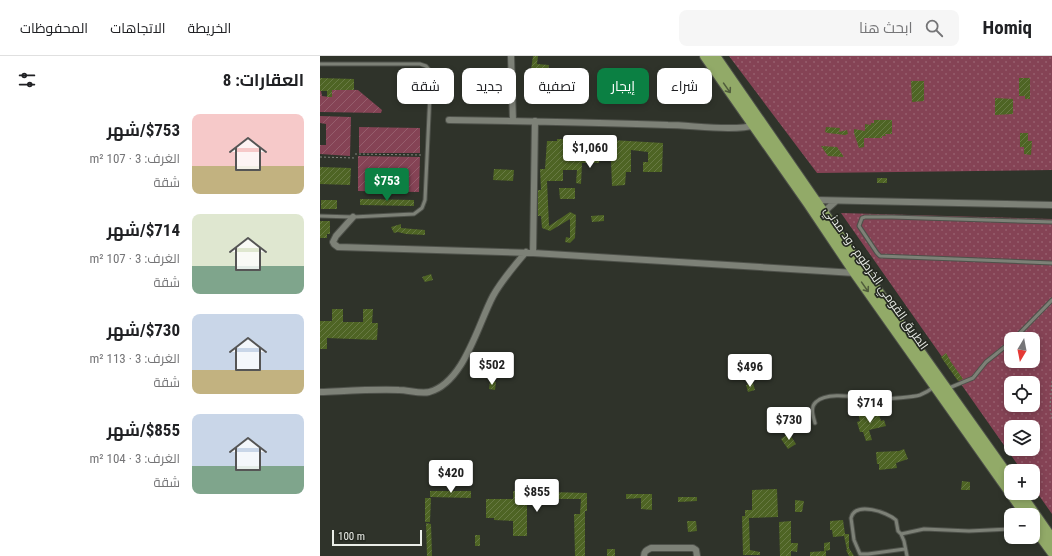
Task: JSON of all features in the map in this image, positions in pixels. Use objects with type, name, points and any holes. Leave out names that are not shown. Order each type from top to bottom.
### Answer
[{"type":"highway","name":"الطريق القومي الخرطوم - ود مدني","points":[[705,56],[815,200],[1004,470]]},
{"type":"highway","name":"الطريق القومي الخرطوم - ود مدني","points":[[714,56],[808,203],[855,273],[1021,508]]},
{"type":"highway","points":[[1025,500],[1052,539]]},
{"type":"highway","points":[[1040,536],[1052,552]]},
{"type":"street","points":[[510,56],[513,121]]},
{"type":"street","points":[[449,120],[535,121],[718,127],[741,127],[757,124]]},
{"type":"street","points":[[534,253],[535,121]]},
{"type":"street","points":[[815,200],[1052,205]]},
{"type":"street","points":[[825,216],[827,209],[836,201]]},
{"type":"street","points":[[353,217],[336,236],[333,242],[338,247],[526,252],[855,273]]},
{"type":"street","points":[[320,392],[379,389],[427,392],[439,389],[449,380],[460,366],[493,296],[526,252]]},
{"type":"street","points":[[644,556],[644,553],[651,548],[693,548],[696,550],[697,556]]},
{"type":"lane","points":[[320,64],[420,64],[426,66],[431,72],[425,200],[422,208],[414,214],[353,217],[320,216]]},
{"type":"lane","points":[[1052,222],[865,217],[862,218],[859,226],[880,256],[1052,263]]},
{"type":"lane","points":[[1021,332],[1052,300]]},
{"type":"lane","points":[[947,389],[973,378],[986,362],[1004,348]]},
{"type":"lane","points":[[815,423],[812,412],[813,406],[815,402],[821,398],[832,396],[882,399],[916,396],[936,386]]},
{"type":"lane","points":[[905,549],[860,554],[854,540],[851,515],[856,511],[864,509],[884,512],[891,515],[896,520],[898,531],[904,541],[907,556]]},
{"type":"lane","points":[[901,534],[924,529],[969,531],[1004,529]]},
{"type":"path","points":[[355,154],[426,156]]},
{"type":"path","points":[[320,157],[355,158]]},
{"type":"path","points":[[1052,381],[1050,408],[1052,420]]},
{"type":"shaded area","points":[[729,56],[1052,56],[1052,170],[817,173]]},
{"type":"shaded area","points":[[331,89],[358,90],[382,110],[381,113],[320,112],[320,91],[322,96],[329,97]]},
{"type":"shaded area","points":[[320,116],[351,117],[350,156],[320,154],[320,145],[326,145],[326,124],[320,123]]},
{"type":"shaded area","points":[[359,127],[420,128],[420,153],[359,153]]},
{"type":"shaded area","points":[[358,156],[420,157],[419,192],[358,191]]},
{"type":"shaded area","points":[[841,213],[1052,219],[1052,514],[1040,497],[1040,464],[1017,464],[1011,456],[1040,456],[1040,420],[1004,420],[1004,445]]},
{"type":"building","points":[[533,56],[538,56],[537,64],[549,65],[549,68],[531,68]]},
{"type":"building","points":[[320,78],[354,79],[354,90],[332,90],[332,97],[327,97],[327,91],[320,91]]},
{"type":"building","points":[[1019,78],[1030,78],[1030,99],[1025,99],[1025,96],[1019,96]]},
{"type":"building","points":[[911,81],[924,81],[924,101],[912,102]]},
{"type":"building","points":[[995,98],[1013,99],[1013,114],[995,115]]},
{"type":"building","points":[[874,120],[892,120],[892,134],[885,134],[886,136],[882,136],[882,138],[864,138],[864,147],[859,148],[854,129],[865,131],[865,124],[871,125],[871,123],[874,123]]},
{"type":"building","points":[[826,127],[840,128],[839,132],[847,130],[848,134],[828,133],[825,132]]},
{"type":"building","points":[[1020,133],[1028,133],[1028,141],[1032,141],[1031,155],[1024,154],[1024,147],[1020,147]]},
{"type":"building","points":[[557,139],[577,139],[576,148],[599,148],[599,150],[612,150],[612,140],[663,143],[662,172],[643,172],[643,162],[648,162],[648,152],[631,150],[631,172],[626,172],[625,185],[612,186],[611,161],[582,163],[581,184],[576,183],[577,170],[563,170],[563,181],[547,181],[549,226],[570,212],[576,215],[575,238],[570,243],[565,242],[566,237],[570,238],[570,219],[550,231],[542,228],[541,216],[538,216],[538,190],[541,190],[540,169],[545,169],[547,141],[557,141]]},
{"type":"building","points":[[821,146],[837,147],[844,157],[828,156]]},
{"type":"building","points":[[320,167],[351,168],[350,185],[320,184]]},
{"type":"building","points":[[494,169],[514,170],[513,181],[493,180]]},
{"type":"building","points":[[877,178],[887,178],[887,183],[877,183]]},
{"type":"building","points":[[559,188],[575,188],[575,199],[560,199]]},
{"type":"building","points":[[360,199],[414,200],[414,206],[360,205]]},
{"type":"building","points":[[321,200],[337,200],[337,209],[321,209]]},
{"type":"building","points":[[604,215],[604,221],[592,222],[591,216]]},
{"type":"building","points":[[320,221],[330,221],[330,234],[327,234],[327,238],[320,238]]},
{"type":"building","points":[[401,224],[401,228],[425,230],[425,235],[398,232],[394,233],[391,227]]},
{"type":"building","points":[[431,274],[433,280],[425,282],[422,277]]},
{"type":"building","points":[[332,309],[343,309],[343,322],[363,322],[363,309],[373,309],[372,323],[378,323],[377,340],[327,338],[327,349],[320,349],[320,321],[332,321]]},
{"type":"building","points":[[946,353],[963,379],[958,381],[941,357]]},
{"type":"building","points":[[490,381],[496,382],[495,390],[489,389]]},
{"type":"building","points":[[753,383],[755,390],[748,392],[746,385]]},
{"type":"building","points":[[863,411],[865,416],[878,411],[881,421],[884,420],[886,426],[869,430],[872,440],[866,441],[863,432],[860,432],[857,422],[860,421],[858,413]]},
{"type":"building","points":[[789,433],[796,444],[788,449],[781,439]]},
{"type":"building","points":[[904,449],[908,459],[896,463],[897,468],[879,470],[876,452],[899,451]]},
{"type":"building","points":[[962,481],[970,482],[970,490],[961,490]]},
{"type":"building","points":[[777,489],[778,517],[749,518],[750,550],[760,552],[760,555],[743,555],[742,516],[745,516],[745,510],[752,510],[752,490]]},
{"type":"building","points":[[430,491],[471,491],[471,498],[430,497]]},
{"type":"building","points":[[513,491],[587,493],[587,511],[585,511],[585,556],[575,556],[574,514],[580,514],[581,499],[527,499],[527,536],[513,536],[513,521],[486,518],[486,499],[513,499]]},
{"type":"building","points":[[626,494],[652,494],[652,510],[641,509],[641,498],[626,499]]},
{"type":"building","points":[[678,497],[697,497],[697,501],[678,502]]},
{"type":"building","points":[[425,498],[431,498],[430,522],[425,522]]},
{"type":"building","points":[[795,500],[804,501],[802,512],[795,512]]},
{"type":"building","points":[[843,520],[845,534],[849,534],[849,548],[854,556],[849,556],[846,550],[844,536],[833,537],[832,530],[830,530],[830,521]]},
{"type":"building","points":[[687,521],[696,521],[697,531],[688,532]]},
{"type":"building","points":[[791,521],[791,543],[798,543],[797,552],[791,551],[791,556],[780,556],[779,522]]},
{"type":"building","points":[[426,523],[431,524],[432,556],[427,556]]},
{"type":"building","points":[[475,535],[480,535],[480,546],[475,546]]},
{"type":"building","points":[[830,542],[830,550],[824,551],[824,543]]},
{"type":"building","points":[[607,549],[615,549],[615,556],[607,556]]},
{"type":"building","points":[[826,551],[826,556],[810,556],[810,552]]}]
